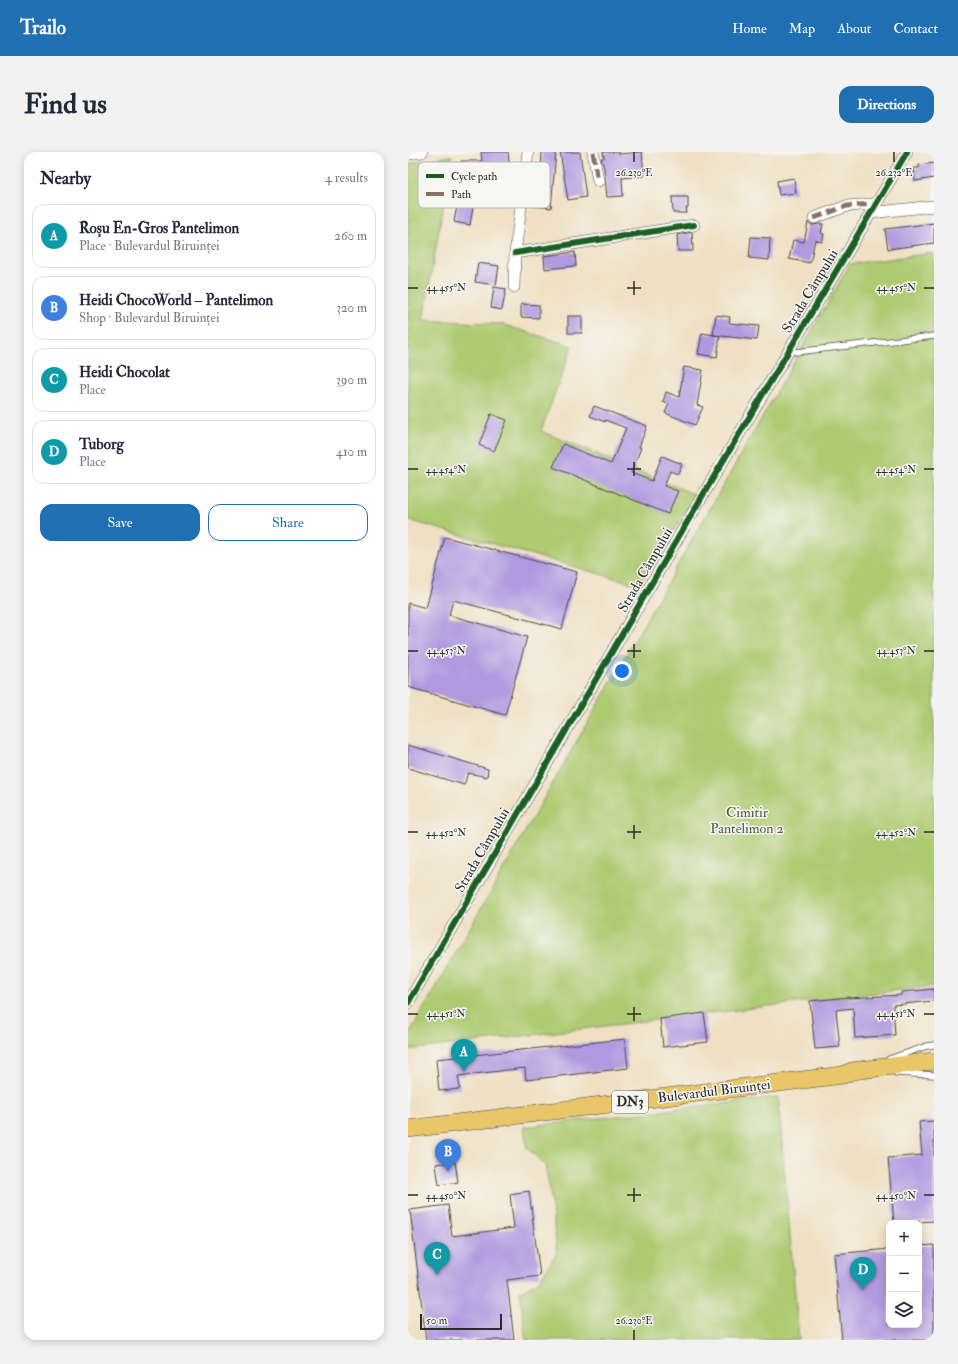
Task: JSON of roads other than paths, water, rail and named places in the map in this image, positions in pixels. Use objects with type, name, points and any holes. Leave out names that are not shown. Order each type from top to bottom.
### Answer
[{"type":"main road","name":"Bulevardul Biruinței","points":[[408,1129],[843,1075],[856,1070],[934,1061]]},
{"type":"main road","name":"Bulevardul Biruinței","points":[[408,1121],[842,1068],[856,1070]]},
{"type":"street","points":[[408,154],[422,152]]},
{"type":"street","points":[[527,162],[528,152]]},
{"type":"street","points":[[593,152],[598,181]]},
{"type":"street","name":"Strada Câmpului","points":[[408,1003],[676,541],[906,152]]},
{"type":"street","points":[[814,218],[847,206],[873,209],[934,206]]},
{"type":"street","points":[[514,287],[515,253],[521,208]]},
{"type":"street","points":[[515,253],[694,225]]},
{"type":"lane","points":[[796,352],[934,336]]},
{"type":"lane","points":[[856,1070],[934,1045]]},
{"type":"lane","points":[[856,1070],[934,1076]]},
{"type":"place","name":"Roșu En-Gros Pantelimon","points":[[464,1072]]},
{"type":"place","name":"Heidi ChocoWorld – Pantelimon","points":[[448,1172]]},
{"type":"place","name":"Heidi Chocolat","points":[[437,1275]]},
{"type":"place","name":"Tuborg","points":[[863,1290]]},
{"type":"park label","name":"Cimitir Pantelimon 2","points":[[747,820]]}]
